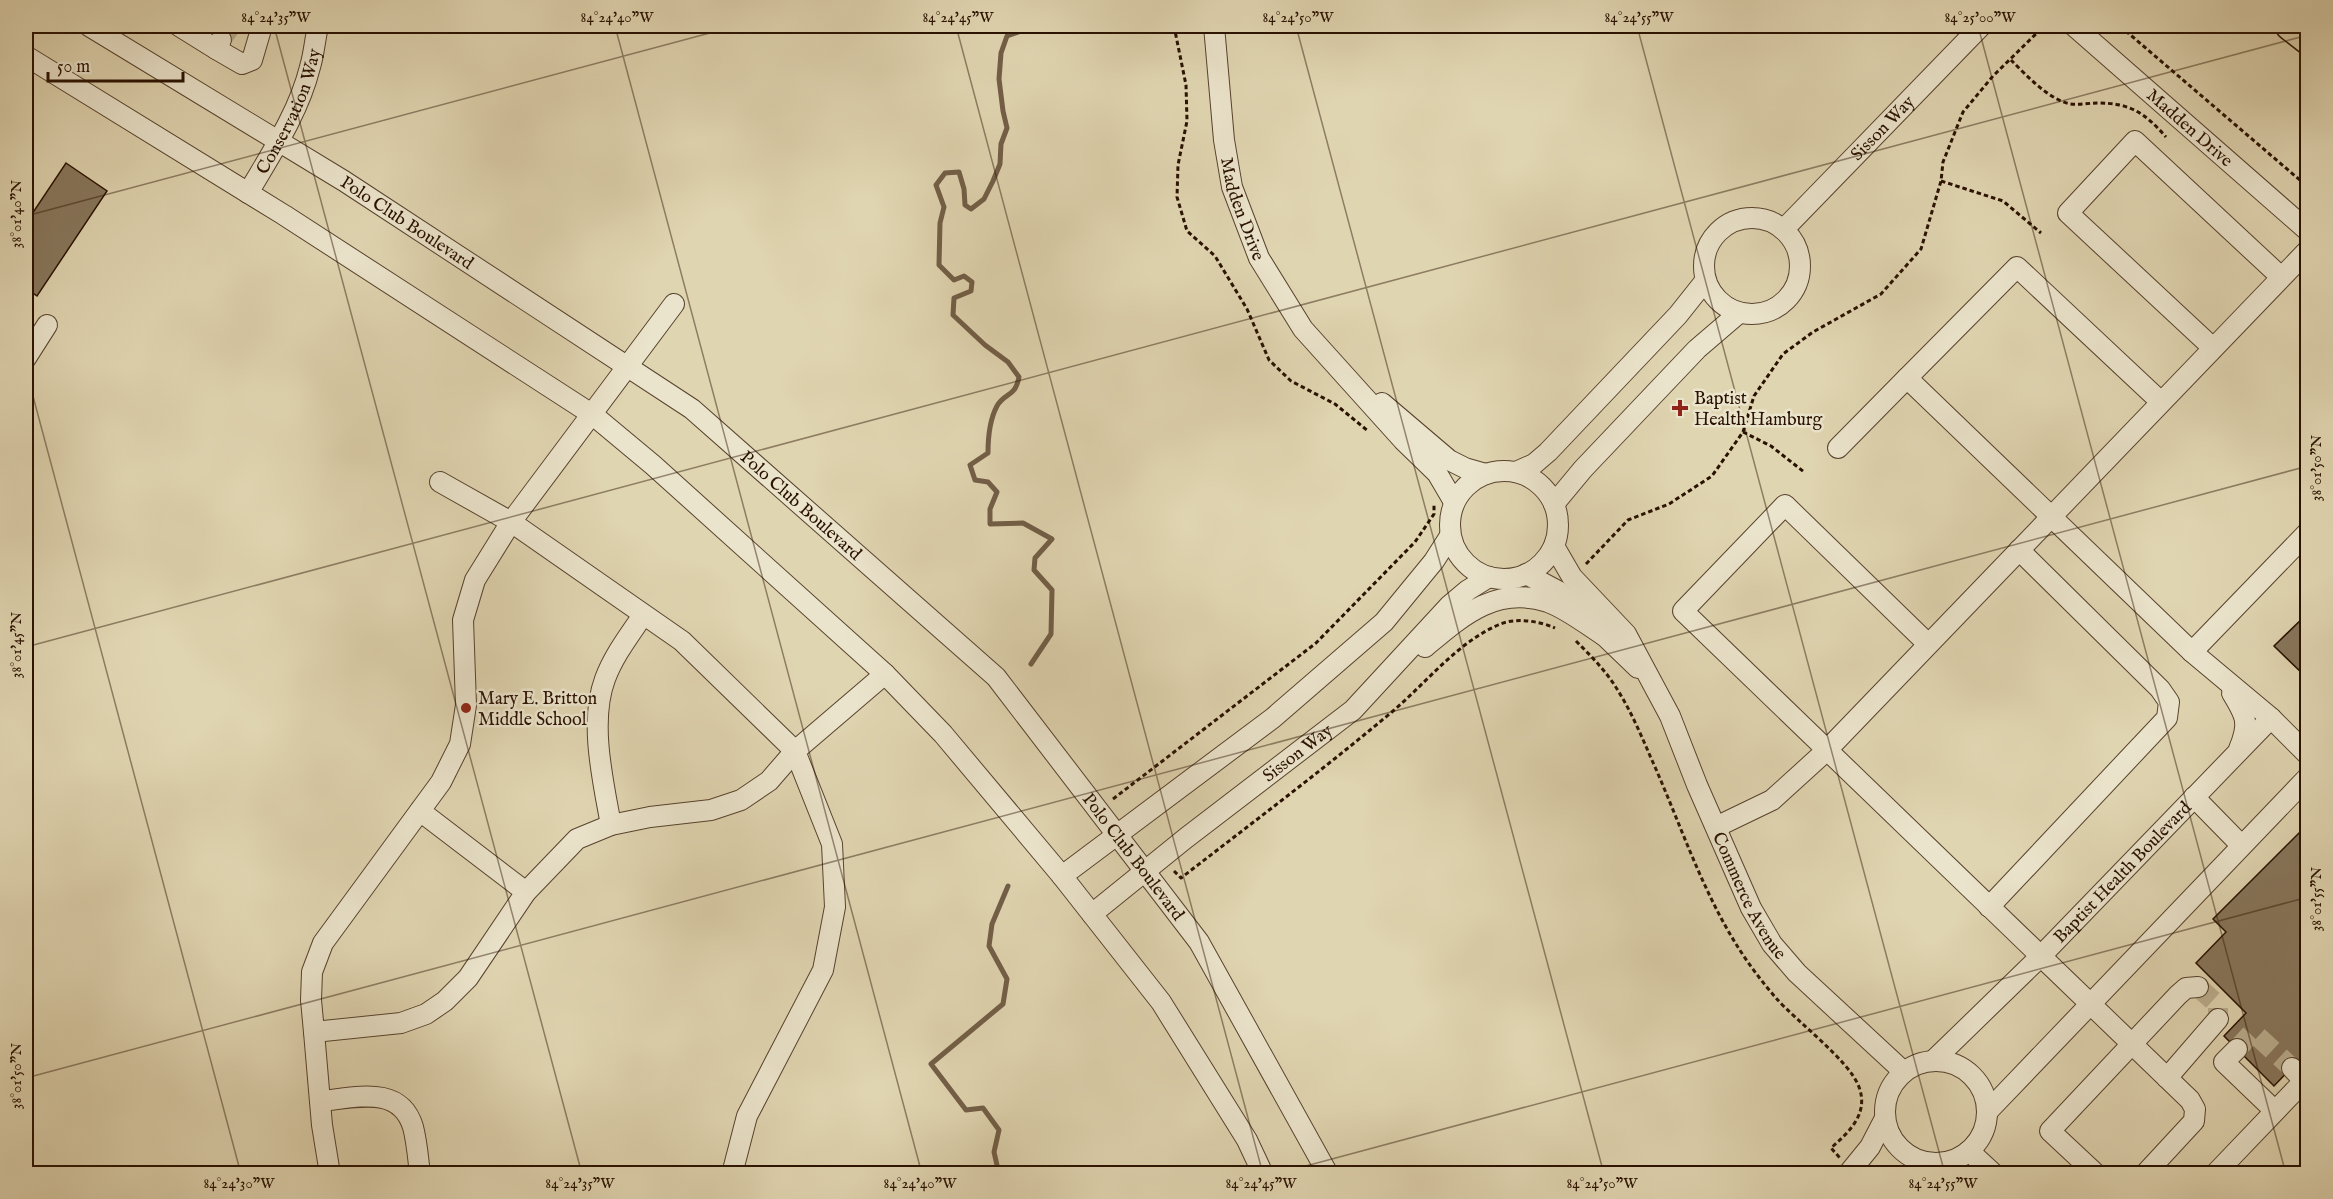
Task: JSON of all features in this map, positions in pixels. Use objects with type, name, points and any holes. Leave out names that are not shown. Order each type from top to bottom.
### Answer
[{"type":"highway","points":[[2290,26],[2307,40]]},
{"type":"street","name":"Polo Club Boulevard","points":[[89,26],[344,182],[692,409],[996,677],[1124,829],[1146,872],[1199,942],[1328,1173]]},
{"type":"street","points":[[185,27],[219,44],[242,64],[252,60],[262,26]]},
{"type":"street","name":"Conservation Way","points":[[248,193],[278,141],[299,97],[310,68],[318,26]]},
{"type":"street","name":"Madden Drive","points":[[1214,26],[1224,140],[1232,187],[1259,258],[1303,329],[1403,440],[1437,473],[1454,502]]},
{"type":"street","name":"Sisson Way","points":[[1784,229],[1980,26]]},
{"type":"street","name":"Madden Drive","points":[[2074,26],[2307,231]]},
{"type":"street","points":[[26,56],[248,193],[593,416],[652,465],[885,674],[943,734],[1062,876],[1161,1002],[1247,1140],[1263,1173]]},
{"type":"street","points":[[2212,348],[2068,213],[2135,141],[2282,277]]},
{"type":"street","points":[[1755,218],[1770,221],[1784,229],[1794,242],[1800,257],[1800,273],[1795,289],[1785,302],[1772,311],[1756,315],[1739,313],[1724,307],[1713,295],[1705,281],[1703,265],[1706,250],[1713,236],[1725,226],[1739,219],[1755,218]]},
{"type":"street","points":[[1716,827],[1772,800],[1826,750],[2307,250]]},
{"type":"street","points":[[1838,448],[2017,267],[2161,402]]},
{"type":"street","points":[[1516,472],[1534,464],[1548,452],[1678,315],[1705,281]]},
{"type":"street","points":[[330,1173],[320,1101],[311,1000],[312,972],[323,943],[441,782],[460,744],[466,705],[463,620],[475,580],[511,522],[593,416],[674,304]]},
{"type":"street","points":[[1554,504],[1576,477],[1697,349],[1739,313]]},
{"type":"street","points":[[26,358],[47,325]]},
{"type":"street","name":"Madden Drive","points":[[1338,368],[1416,429],[1449,460],[1465,468],[1486,474]]},
{"type":"street","points":[[1907,378],[2192,652],[2226,683],[2271,718],[2307,755]]},
{"type":"street","points":[[1501,471],[1516,472],[1539,484],[1548,493],[1558,518],[1558,532],[1554,546],[1538,567],[1514,578],[1489,577],[1475,571],[1455,550],[1450,536],[1450,518],[1454,502],[1473,480],[1501,471]]},
{"type":"street","points":[[440,482],[511,522],[682,641],[795,751],[832,844],[835,907],[823,970],[747,1116],[732,1173]]},
{"type":"street","points":[[1928,644],[1785,505],[1683,611],[2190,1100],[2195,1109],[2194,1121],[2145,1173]]},
{"type":"street","points":[[2192,652],[2307,532]]},
{"type":"street","points":[[1062,876],[1273,718],[1384,622],[1434,561],[1450,536]]},
{"type":"street","name":"Commerce Avenue","points":[[1554,546],[1572,578],[1626,634],[1670,716],[1751,908],[1772,944],[1797,973],[1904,1072]]},
{"type":"street","points":[[1989,908],[2167,718],[2169,702],[2160,689],[2019,550]]},
{"type":"street","name":"Commerce Avenue","points":[[1526,574],[1558,591],[1649,678]]},
{"type":"street","name":"Sisson Way","points":[[1092,914],[1353,710],[1449,606],[1468,590],[1489,577]]},
{"type":"street","points":[[1353,710],[1449,627],[1482,605],[1503,598],[1529,598],[1550,603],[1604,635]]},
{"type":"street","points":[[612,825],[601,761],[599,705],[604,680],[616,656],[643,615]]},
{"type":"street","points":[[314,1032],[401,1023],[426,1014],[446,1001],[468,978],[526,892],[577,839],[612,825],[711,810],[741,800],[769,782],[795,751],[885,674]]},
{"type":"street","points":[[2226,683],[2245,716],[2246,732],[2237,753]]},
{"type":"street","name":"Baptist Health Boulevard","points":[[1934,1060],[2040,957],[2271,718]]},
{"type":"street","points":[[1988,1111],[2307,777]]},
{"type":"street","points":[[2194,797],[2241,845]]},
{"type":"street","points":[[420,811],[526,892]]},
{"type":"street","points":[[2096,1173],[2050,1131],[2178,995],[2186,988],[2198,987]]},
{"type":"street","points":[[2167,1078],[2218,1019]]},
{"type":"street","points":[[2237,1049],[2224,1062],[2275,1111]]},
{"type":"street","points":[[1934,1060],[1950,1062],[1965,1069],[1977,1081],[1985,1095],[1988,1111],[1979,1140],[1969,1151],[1958,1158],[1924,1168],[1918,1160],[1901,1148],[1889,1131],[1885,1118],[1886,1102],[1891,1088],[1904,1072],[1934,1060]]},
{"type":"street","points":[[2215,1173],[2304,1081],[2292,1068]]},
{"type":"street","points":[[320,1101],[384,1096],[401,1105],[412,1126],[420,1173]]},
{"type":"street","points":[[1850,1172],[1870,1147],[1885,1118]]},
{"type":"street","points":[[1969,1151],[1994,1173]]},
{"type":"path","points":[[1174,26],[1186,85],[1187,121],[1178,165],[1177,197],[1187,231],[1215,256],[1247,309],[1269,360],[1291,381],[1335,404],[1369,432]]},
{"type":"path","points":[[1582,568],[1629,520],[1669,504],[1712,476],[1743,432],[1754,396],[1783,354],[1813,332],[1881,294],[1921,249],[1941,181],[1943,162],[1963,112],[1993,76],[2044,26]]},
{"type":"path","points":[[2121,26],[2307,188]]},
{"type":"path","points":[[2011,60],[2040,88],[2069,104],[2118,104],[2130,107],[2151,120],[2166,137]]},
{"type":"path","points":[[1941,181],[2002,201],[2041,233]]},
{"type":"path","points":[[1743,432],[1772,446],[1804,472]]},
{"type":"path","points":[[1124,829],[1111,800],[1316,643],[1415,542],[1434,514],[1434,504],[1429,496]]},
{"type":"path","points":[[1162,858],[1181,878],[1394,710],[1475,636],[1501,623],[1519,621],[1544,623],[1561,631]]},
{"type":"path","points":[[1569,634],[1595,660],[1617,689],[1635,720],[1691,856],[1713,904],[1736,945],[1776,998],[1852,1072],[1860,1089],[1861,1111],[1852,1129],[1831,1148],[1850,1172]]},
{"type":"building","points":[[66,163],[107,191],[37,296],[26,288],[26,219],[28,220]]},
{"type":"building","points":[[2308,613],[2308,679],[2274,646]]},
{"type":"building","points":[[2308,824],[2308,1071],[2298,1061],[2274,1086],[2224,1036],[2246,1013],[2196,963],[2226,932],[2213,919]]},
{"type":"waterway","points":[[1031,664],[1051,634],[1052,590],[1034,570],[1035,558],[1052,539],[1023,523],[990,524],[990,509],[997,492],[988,482],[975,480],[970,465],[988,453],[990,429],[997,406],[1012,392],[1019,377],[1008,362],[985,345],[953,315],[954,298],[971,291],[972,282],[964,276],[954,280],[939,265],[940,223],[944,207],[936,185],[945,173],[959,172],[964,189],[965,205],[971,209],[984,199],[1000,164],[1001,144],[1007,128],[999,79],[1001,53],[1007,36],[1035,26]]},
{"type":"waterway","points":[[999,1174],[994,1152],[999,1130],[983,1108],[966,1110],[931,1064],[1003,1004],[1007,979],[989,946],[992,924],[1008,886]]},
{"type":"tunnel","points":[[221,40],[231,26]]},
{"type":"tunnel","points":[[2198,987],[2218,1005],[2218,1019]]},
{"type":"tunnel","points":[[2237,1049],[2253,1032],[2292,1068]]},
{"type":"place","name":"Baptist Health Hamburg","points":[[1680,408]]},
{"type":"place","name":"Mary E. Britton Middle School","points":[[466,708]]}]
